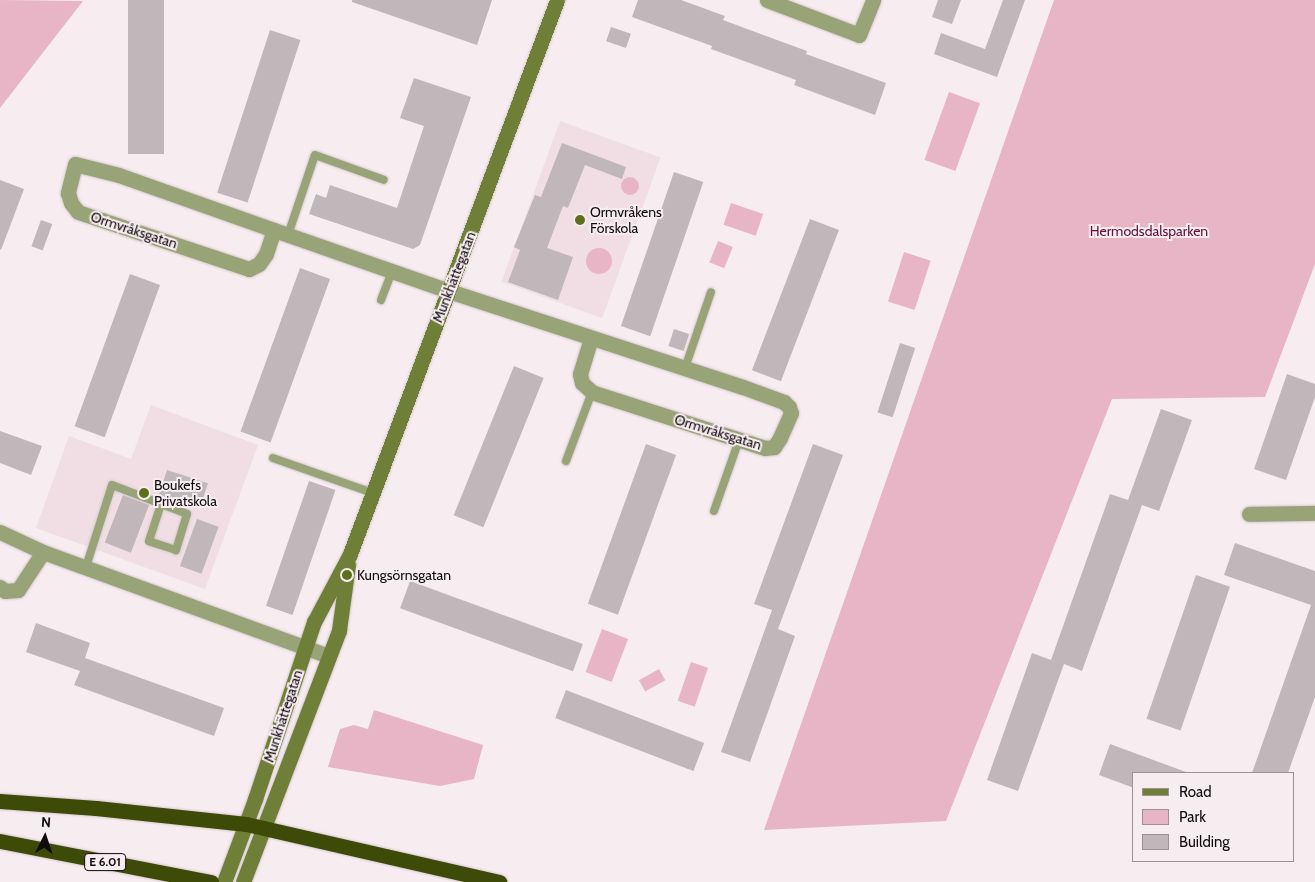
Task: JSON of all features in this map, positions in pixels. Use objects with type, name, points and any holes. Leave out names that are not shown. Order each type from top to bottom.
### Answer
[{"type":"highway","points":[[0,801],[96,808],[246,824],[499,882]]},
{"type":"highway","name":"E 6.01","points":[[0,841],[211,882]]},
{"type":"main road","name":"Munkhättegatan","points":[[224,882],[246,824],[314,622],[350,554],[557,0]]},
{"type":"main road","name":"Munkhättegatan","points":[[243,882],[339,630],[350,554]]},
{"type":"street","points":[[766,0],[859,35],[872,0]]},
{"type":"street","name":"Ormvråksgatan","points":[[281,232],[259,264],[249,269],[78,212],[71,203],[68,193],[75,164],[119,175],[449,291],[784,402],[789,407],[791,413],[774,447],[764,448],[592,392]]},
{"type":"street","points":[[591,338],[580,374],[582,384],[592,392]]},
{"type":"street","points":[[1249,514],[1315,514]]},
{"type":"street","points":[[0,532],[43,552],[329,656]]},
{"type":"street","points":[[0,587],[6,591],[18,590],[43,552]]},
{"type":"lane","points":[[281,232],[315,155],[384,180]]},
{"type":"lane","points":[[381,300],[392,271]]},
{"type":"lane","points":[[685,368],[711,292]]},
{"type":"lane","points":[[566,461],[592,392]]},
{"type":"lane","points":[[714,511],[739,440]]},
{"type":"lane","points":[[273,458],[373,493]]},
{"type":"lane","points":[[86,567],[112,485],[187,514],[176,550],[149,541],[161,504]]},
{"type":"shaded area","name":"Ormvråkens Förskola","points":[[560,121],[661,158],[602,318],[502,282]]},
{"type":"shaded area","name":"Boukefs Privatskola","points":[[151,405],[258,445],[205,589],[36,528],[69,436],[131,459]]},
{"type":"green space","points":[[0,0],[83,1],[0,108]]},
{"type":"green space","name":"Hermodsdalsparken","points":[[1054,0],[1315,0],[1315,264],[1265,397],[1112,399],[946,821],[764,830]]},
{"type":"green space","points":[[949,92],[980,103],[955,171],[924,160]]},
{"type":"green space","points":[[630,177],[636,180],[639,186],[636,192],[630,195],[624,192],[621,186],[624,180]]},
{"type":"green space","points":[[731,203],[763,214],[756,236],[724,225]]},
{"type":"green space","points":[[718,241],[733,247],[724,268],[709,262]]},
{"type":"green space","points":[[599,248],[609,251],[612,261],[609,271],[599,274],[589,271],[586,261],[589,251]]},
{"type":"green space","points":[[904,252],[931,261],[915,310],[888,301]]},
{"type":"green space","points":[[602,629],[628,639],[612,682],[586,672]]},
{"type":"green space","points":[[691,662],[708,668],[695,707],[678,701]]},
{"type":"green space","points":[[659,669],[665,680],[645,692],[639,680]]},
{"type":"green space","points":[[374,710],[483,745],[474,779],[440,786],[328,767],[340,729],[354,725],[368,729]]},
{"type":"building","points":[[128,0],[164,0],[164,154],[128,154]]},
{"type":"building","points":[[352,0],[492,0],[477,45],[352,2]]},
{"type":"building","points":[[638,0],[681,0],[725,16],[723,20],[807,51],[806,54],[886,83],[875,115],[794,85],[796,80],[711,49],[712,46],[632,17]]},
{"type":"building","points":[[938,0],[961,0],[952,24],[932,17]]},
{"type":"building","points":[[1003,0],[1025,0],[997,77],[934,54],[941,33],[985,49]]},
{"type":"building","points":[[611,27],[631,34],[626,48],[606,41]]},
{"type":"building","points":[[270,30],[300,40],[248,203],[217,193]]},
{"type":"building","points":[[414,78],[471,97],[420,245],[413,249],[309,214],[316,194],[326,198],[330,185],[397,208],[424,126],[400,118]]},
{"type":"building","points":[[562,143],[626,167],[622,179],[585,165],[568,208],[563,206],[547,248],[573,257],[558,300],[508,282],[520,250],[514,247],[535,195],[541,197]]},
{"type":"building","points":[[674,172],[703,182],[650,336],[621,326]]},
{"type":"building","points":[[0,180],[24,189],[1,250],[0,249]]},
{"type":"building","points":[[810,219],[839,230],[781,381],[752,370]]},
{"type":"building","points":[[41,220],[52,224],[43,250],[31,246]]},
{"type":"building","points":[[300,268],[330,279],[271,442],[240,432]]},
{"type":"building","points":[[130,274],[160,285],[105,437],[75,426]]},
{"type":"building","points":[[674,329],[689,334],[684,351],[668,346]]},
{"type":"building","points":[[900,343],[915,348],[893,417],[877,412]]},
{"type":"building","points":[[514,366],[544,378],[483,527],[454,515]]},
{"type":"building","points":[[1287,374],[1315,384],[1315,397],[1286,480],[1254,469]]},
{"type":"building","points":[[1161,409],[1192,420],[1159,511],[1142,505],[1082,671],[1064,664],[1018,791],[987,780],[1032,653],[1051,660],[1110,494],[1128,500]]},
{"type":"building","points":[[0,431],[42,446],[31,475],[0,463]]},
{"type":"building","points":[[646,444],[676,455],[618,615],[588,604]]},
{"type":"building","points":[[813,444],[843,455],[778,629],[795,636],[750,762],[721,752],[772,610],[754,604]]},
{"type":"building","points":[[167,470],[208,483],[200,508],[159,495]]},
{"type":"building","points":[[309,481],[335,490],[292,615],[266,606]]},
{"type":"building","points":[[123,495],[149,505],[131,553],[105,543]]},
{"type":"building","points":[[197,519],[219,527],[202,574],[180,566]]},
{"type":"building","points":[[1235,543],[1315,571],[1315,697],[1288,772],[1252,772],[1311,605],[1224,575]]},
{"type":"building","points":[[1196,575],[1230,587],[1181,730],[1147,719]]},
{"type":"building","points":[[410,581],[583,644],[573,671],[400,608]]},
{"type":"building","points":[[36,623],[90,643],[85,658],[224,708],[214,736],[74,685],[80,671],[26,652]]},
{"type":"building","points":[[566,690],[704,743],[693,771],[555,718]]},
{"type":"building","points":[[1110,744],[1186,772],[1132,772],[1132,787],[1099,775]]},
{"type":"place","name":"Ormvråkens Förskola","points":[[580,220]]},
{"type":"place","name":"Boukefs Privatskola","points":[[144,493]]},
{"type":"place","name":"Kungsörnsgatan","points":[[347,575]]}]
